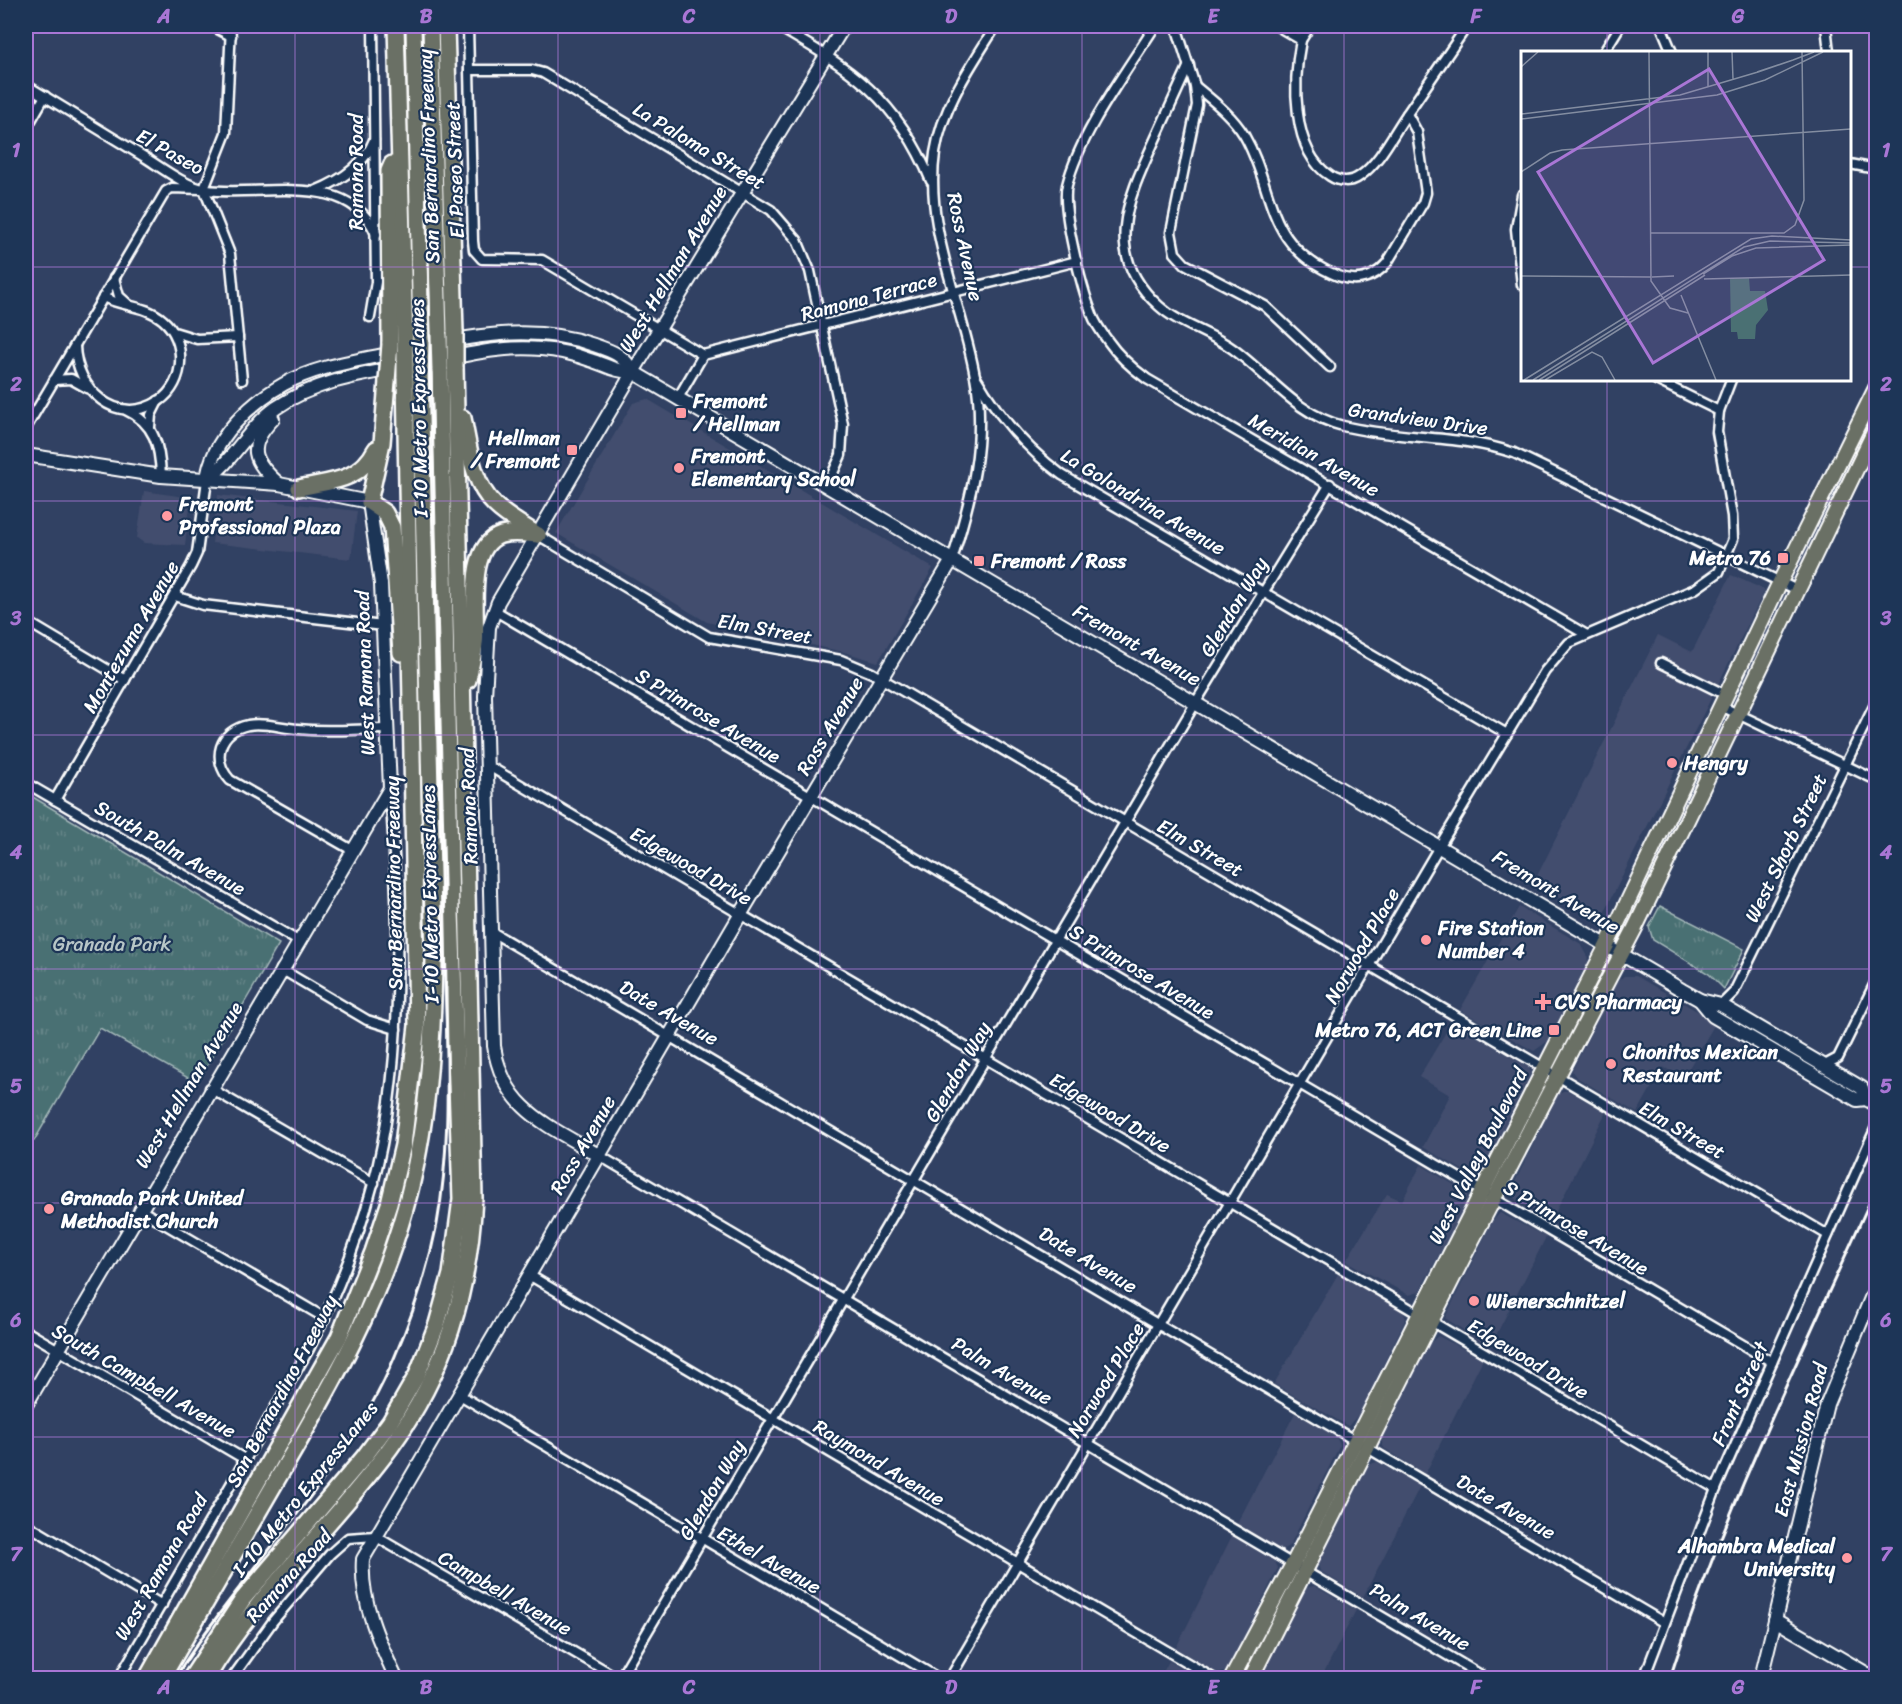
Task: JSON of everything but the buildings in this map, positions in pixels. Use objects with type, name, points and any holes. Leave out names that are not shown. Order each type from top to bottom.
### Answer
[{"type":"highway","name":"San Bernardino Freeway","points":[[147,1678],[339,1337],[383,1223],[403,1145],[417,1026],[409,567],[413,376],[398,343],[399,151],[396,26]]},
{"type":"highway","name":"I-10 Metro ExpressLanes","points":[[162,1678],[341,1367],[384,1273],[409,1195],[425,1111],[434,1004],[424,505],[413,376],[421,339],[414,26]]},
{"type":"highway","name":"I-10 Metro ExpressLanes","points":[[191,1678],[243,1599],[364,1457],[390,1422],[417,1375],[437,1324],[451,1274],[461,1199],[451,899],[448,368],[440,335],[430,26]]},
{"type":"highway","name":"San Bernardino Freeway","points":[[207,1678],[254,1608],[378,1463],[403,1429],[443,1354],[464,1291],[472,1238],[474,1198],[455,382],[448,368],[455,332],[446,26]]},
{"type":"highway","points":[[434,191],[451,237]]},
{"type":"highway","points":[[398,343],[387,381],[382,435],[369,502],[385,513],[392,527],[413,811]]},
{"type":"highway","points":[[455,382],[474,469],[482,487],[495,505],[538,535]]},
{"type":"highway","points":[[299,488],[336,482],[352,476],[367,464],[382,435]]},
{"type":"highway","points":[[409,567],[424,505]]},
{"type":"highway","points":[[462,706],[475,643],[475,588],[482,554],[489,543],[501,536],[538,535]]},
{"type":"highway","points":[[403,1145],[409,1195]]},
{"type":"main road","name":"West Hellman Avenue","points":[[538,535],[633,372],[844,26]]},
{"type":"main road","name":"Fremont Avenue","points":[[207,480],[212,457],[228,433],[252,407],[285,384],[323,368],[451,341],[496,334],[530,333],[569,338],[605,349],[625,358],[633,372]]},
{"type":"main road","name":"Fremont Avenue","points":[[207,480],[227,463],[259,423],[294,397],[339,380],[506,349],[554,351],[589,359],[617,372],[633,372],[1700,1000]]},
{"type":"main road","name":"West Valley Boulevard","points":[[1232,1678],[1293,1564],[1607,945],[1780,582],[1876,388]]},
{"type":"main road","points":[[279,484],[261,468],[255,449],[260,435],[294,397]]},
{"type":"main road","points":[[1876,408],[1870,421],[1876,428]]},
{"type":"main road","name":"West Valley Boulevard","points":[[1251,1678],[1621,954],[1876,428]]},
{"type":"main road","points":[[26,455],[161,476],[279,484],[369,502]]},
{"type":"main road","name":"West Ramona Road","points":[[369,502],[378,561],[383,626],[390,788]]},
{"type":"main road","name":"Ramona Road","points":[[505,1087],[497,1066],[494,1047],[485,696],[489,632],[494,610],[538,535]]},
{"type":"main road","name":"Ross Avenue","points":[[460,1395],[741,914],[952,560]]},
{"type":"main road","name":"West Hellman Avenue","points":[[26,1405],[210,1088],[390,788]]},
{"type":"main road","points":[[1700,1000],[1721,1005],[1862,1088],[1871,1102]]},
{"type":"main road","points":[[1700,1000],[1713,1016],[1857,1100],[1871,1102]]},
{"type":"main road","name":"Palm Avenue","points":[[505,1087],[527,1111],[600,1156]]},
{"type":"main road","name":"East Mission Road","points":[[1761,1678],[1827,1404],[1876,1286]]},
{"type":"main road","points":[[396,1678],[372,1619],[362,1575],[363,1559],[460,1395]]},
{"type":"main road","points":[[1775,1620],[1874,1678]]},
{"type":"street","points":[[212,26],[231,36]]},
{"type":"street","points":[[231,26],[226,133],[204,189],[230,254],[242,380]]},
{"type":"street","name":"Ramona Road","points":[[370,317],[376,282],[373,26]]},
{"type":"street","name":"El Paseo Street","points":[[468,26],[474,241],[477,255],[482,259],[542,260],[660,328]]},
{"type":"street","points":[[777,26],[853,72],[888,105],[914,145],[932,184]]},
{"type":"street","name":"Ross Avenue","points":[[952,560],[965,522],[981,420],[975,376],[934,209],[932,184],[935,151],[952,104],[996,26]]},
{"type":"street","name":"Meridian Avenue","points":[[1155,26],[1082,146],[1066,187],[1070,231],[1092,315],[1125,362],[1147,379],[1585,634]]},
{"type":"street","points":[[1176,26],[1195,86],[1197,105],[1171,232],[1175,253],[1192,268],[1265,306],[1330,367]]},
{"type":"street","points":[[1277,26],[1301,40]]},
{"type":"street","points":[[1310,26],[1301,40],[1297,59],[1300,128],[1311,157],[1333,177],[1346,181],[1358,177],[1371,166],[1467,26]]},
{"type":"street","points":[[1605,51],[1620,26]]},
{"type":"street","points":[[1661,26],[1672,51]]},
{"type":"street","points":[[1826,26],[1829,51]]},
{"type":"street","name":"Grandview Drive","points":[[1189,65],[1132,191],[1125,213],[1124,234],[1127,255],[1141,284],[1160,307],[1234,350],[1299,407],[1318,418],[1360,430],[1492,445],[1514,453],[1797,590]]},
{"type":"street","name":"La Paloma Street","points":[[469,70],[532,70],[543,73],[743,191],[778,216],[797,240],[808,266],[824,326],[843,424],[841,455],[827,486]]},
{"type":"street","name":"El Paseo","points":[[26,85],[168,171],[204,189],[238,192],[315,191],[342,198],[372,223],[376,234]]},
{"type":"street","points":[[1195,86],[1225,112],[1245,137],[1272,212],[1286,236],[1312,261],[1348,280],[1360,279],[1380,271],[1423,203],[1426,193],[1417,132],[1407,114]]},
{"type":"street","points":[[26,129],[45,96]]},
{"type":"street","name":"El Paseo","points":[[315,191],[337,181],[359,165],[376,135]]},
{"type":"street","points":[[1851,164],[1876,169]]},
{"type":"street","points":[[26,428],[166,191],[172,188],[204,189]]},
{"type":"street","points":[[1521,201],[1516,229],[1521,276]]},
{"type":"street","name":"Ramona Terrace","points":[[703,355],[1077,261]]},
{"type":"street","points":[[114,278],[119,296],[130,305]]},
{"type":"street","points":[[103,297],[153,313],[174,332],[196,339],[238,337]]},
{"type":"street","points":[[660,328],[703,355],[678,398]]},
{"type":"street","points":[[161,476],[160,452],[150,427],[151,415],[158,401],[176,377],[181,355],[174,332]]},
{"type":"street","points":[[181,355],[196,339]]},
{"type":"street","points":[[75,345],[77,367],[88,388]]},
{"type":"street","name":"La Golondrina Avenue","points":[[975,376],[989,400],[1013,432],[1044,462],[1062,475],[1507,735]]},
{"type":"street","points":[[54,380],[71,379],[88,388],[105,404],[136,415],[150,427]]},
{"type":"street","points":[[1658,381],[1719,411]]},
{"type":"street","name":"Norwood Place","points":[[950,1678],[1440,845],[1558,654],[1569,643],[1585,634],[1695,589],[1719,572],[1733,538],[1732,516],[1717,432],[1719,411],[1731,381]]},
{"type":"street","points":[[126,410],[144,407],[158,401]]},
{"type":"street","name":"Montezuma Avenue","points":[[55,800],[175,596],[196,553],[207,480]]},
{"type":"street","name":"Glendon Way","points":[[619,1678],[1124,822],[1330,484]]},
{"type":"street","name":"Elm Street","points":[[538,535],[709,637],[841,660],[881,679],[1828,1235]]},
{"type":"street","points":[[175,596],[203,605],[383,626]]},
{"type":"street","name":"S Primrose Avenue","points":[[494,610],[1772,1362]]},
{"type":"street","points":[[26,621],[125,680]]},
{"type":"street","points":[[1661,663],[1724,700],[1738,714],[1876,780]]},
{"type":"street","name":"West Shorb Street","points":[[1721,1005],[1734,992],[1876,702]]},
{"type":"street","points":[[352,850],[230,780],[223,772],[219,751],[222,742],[230,733],[250,725],[299,729],[386,729]]},
{"type":"street","name":"Edgewood Drive","points":[[487,765],[1716,1489]]},
{"type":"street","name":"South Palm Avenue","points":[[26,783],[298,941]]},
{"type":"street","name":"West Ramona Road","points":[[119,1678],[246,1460],[325,1318],[359,1231],[374,1183],[387,1114],[396,1029],[394,848],[390,788]]},
{"type":"street","name":"Date Avenue","points":[[492,932],[1663,1622]]},
{"type":"street","points":[[281,969],[367,1020],[396,1029]]},
{"type":"street","points":[[1823,1066],[1837,1059],[1843,1050],[1876,981]]},
{"type":"street","points":[[210,1088],[374,1183]]},
{"type":"street","name":"Front Street","points":[[1644,1678],[1663,1622],[1716,1489],[1876,1127]]},
{"type":"street","name":"Palm Avenue","points":[[600,1156],[1486,1678]]},
{"type":"street","points":[[139,1209],[325,1318]]},
{"type":"street","name":"Raymond Avenue","points":[[529,1275],[1213,1678]]},
{"type":"street","name":"South Campbell Avenue","points":[[26,1331],[246,1460]]},
{"type":"street","name":"Ethel Avenue","points":[[460,1395],[938,1678]]},
{"type":"street","points":[[26,1524],[162,1605]]},
{"type":"street","name":"Ramona Road","points":[[232,1678],[273,1621],[330,1554],[348,1538],[375,1536]]},
{"type":"street","name":"Campbell Avenue","points":[[375,1536],[619,1678]]},
{"type":"shaded area","name":"Fremont Elementary School","points":[[647,399],[933,568],[878,662],[844,652],[707,622],[556,533],[633,403]]},
{"type":"shaded area","points":[[144,491],[191,498],[185,545],[144,543],[137,538]]},
{"type":"shaded area","points":[[218,495],[357,511],[351,559],[212,543]]},
{"type":"shaded area","points":[[1731,575],[1765,590],[1604,913],[1593,915],[1533,884],[1658,635],[1692,652]]},
{"type":"shaded area","points":[[1519,907],[1581,944],[1588,962],[1548,1041],[1534,1051],[1460,1010]]},
{"type":"shaded area","points":[[1624,976],[1636,976],[1716,1022],[1683,1078],[1663,1067],[1637,1113],[1576,1077],[1572,1071],[1616,983]]},
{"type":"shaded area","points":[[1452,1022],[1528,1067],[1531,1072],[1481,1172],[1473,1176],[1423,1147],[1450,1095],[1419,1077]]},
{"type":"shaded area","points":[[1568,1091],[1606,1112],[1551,1221],[1516,1200],[1510,1192],[1558,1094]]},
{"type":"shaded area","points":[[1421,1165],[1466,1192],[1468,1200],[1419,1292],[1409,1295],[1346,1261],[1387,1194],[1402,1201]]},
{"type":"shaded area","points":[[1500,1213],[1546,1237],[1490,1347],[1445,1318],[1492,1222]]},
{"type":"shaded area","points":[[1338,1274],[1401,1309],[1406,1318],[1359,1414],[1348,1426],[1274,1384]]},
{"type":"shaded area","points":[[1438,1336],[1483,1359],[1425,1474],[1384,1448],[1381,1440],[1429,1344]]},
{"type":"shaded area","points":[[1295,1413],[1336,1437],[1340,1445],[1290,1545],[1282,1550],[1237,1524]]},
{"type":"shaded area","points":[[1377,1462],[1420,1486],[1363,1597],[1320,1571],[1318,1563],[1368,1465]]},
{"type":"shaded area","points":[[1232,1536],[1275,1562],[1278,1568],[1227,1671],[1218,1674],[1176,1648]]},
{"type":"shaded area","points":[[1314,1586],[1356,1610],[1321,1678],[1259,1678],[1306,1588]]},
{"type":"shaded area","points":[[1169,1661],[1194,1676],[1199,1678],[1160,1678]]},
{"type":"green space","name":"Granada Park","points":[[26,793],[279,944],[197,1083],[100,1028],[34,1141],[26,1137]]},
{"type":"green space","points":[[1660,906],[1744,949],[1724,989],[1709,974],[1653,940],[1649,927]]},
{"type":"railway","points":[[175,1678],[231,1598],[321,1482],[349,1442],[374,1400],[408,1324],[437,1224],[446,1137],[446,956],[422,26]]},
{"type":"railway","points":[[1670,1678],[1691,1615],[1766,1430],[1876,1188]]},
{"type":"place","name":"Fremont / Hellman","points":[[681,413]]},
{"type":"place","name":"Hellman / Fremont","points":[[572,450]]},
{"type":"place","name":"Fremont Elementary School","points":[[679,468]]},
{"type":"place","name":"Fremont Professional Plaza","points":[[167,516]]},
{"type":"place","name":"Metro 76","points":[[1783,558]]},
{"type":"place","name":"Fremont / Ross","points":[[979,561]]},
{"type":"place","name":"Hengry","points":[[1672,763]]},
{"type":"place","name":"Fire Station Number 4","points":[[1426,940]]},
{"type":"place","name":"CVS Pharmacy","points":[[1543,1002]]},
{"type":"place","name":"Metro 76, ACT Green Line","points":[[1554,1030]]},
{"type":"place","name":"Chonitos Mexican Restaurant","points":[[1611,1064]]},
{"type":"place","name":"Granada Park United Methodist Church","points":[[49,1209]]},
{"type":"place","name":"Wienerschnitzel","points":[[1474,1301]]},
{"type":"place","name":"Alhambra Medical University","points":[[1847,1558]]}]
